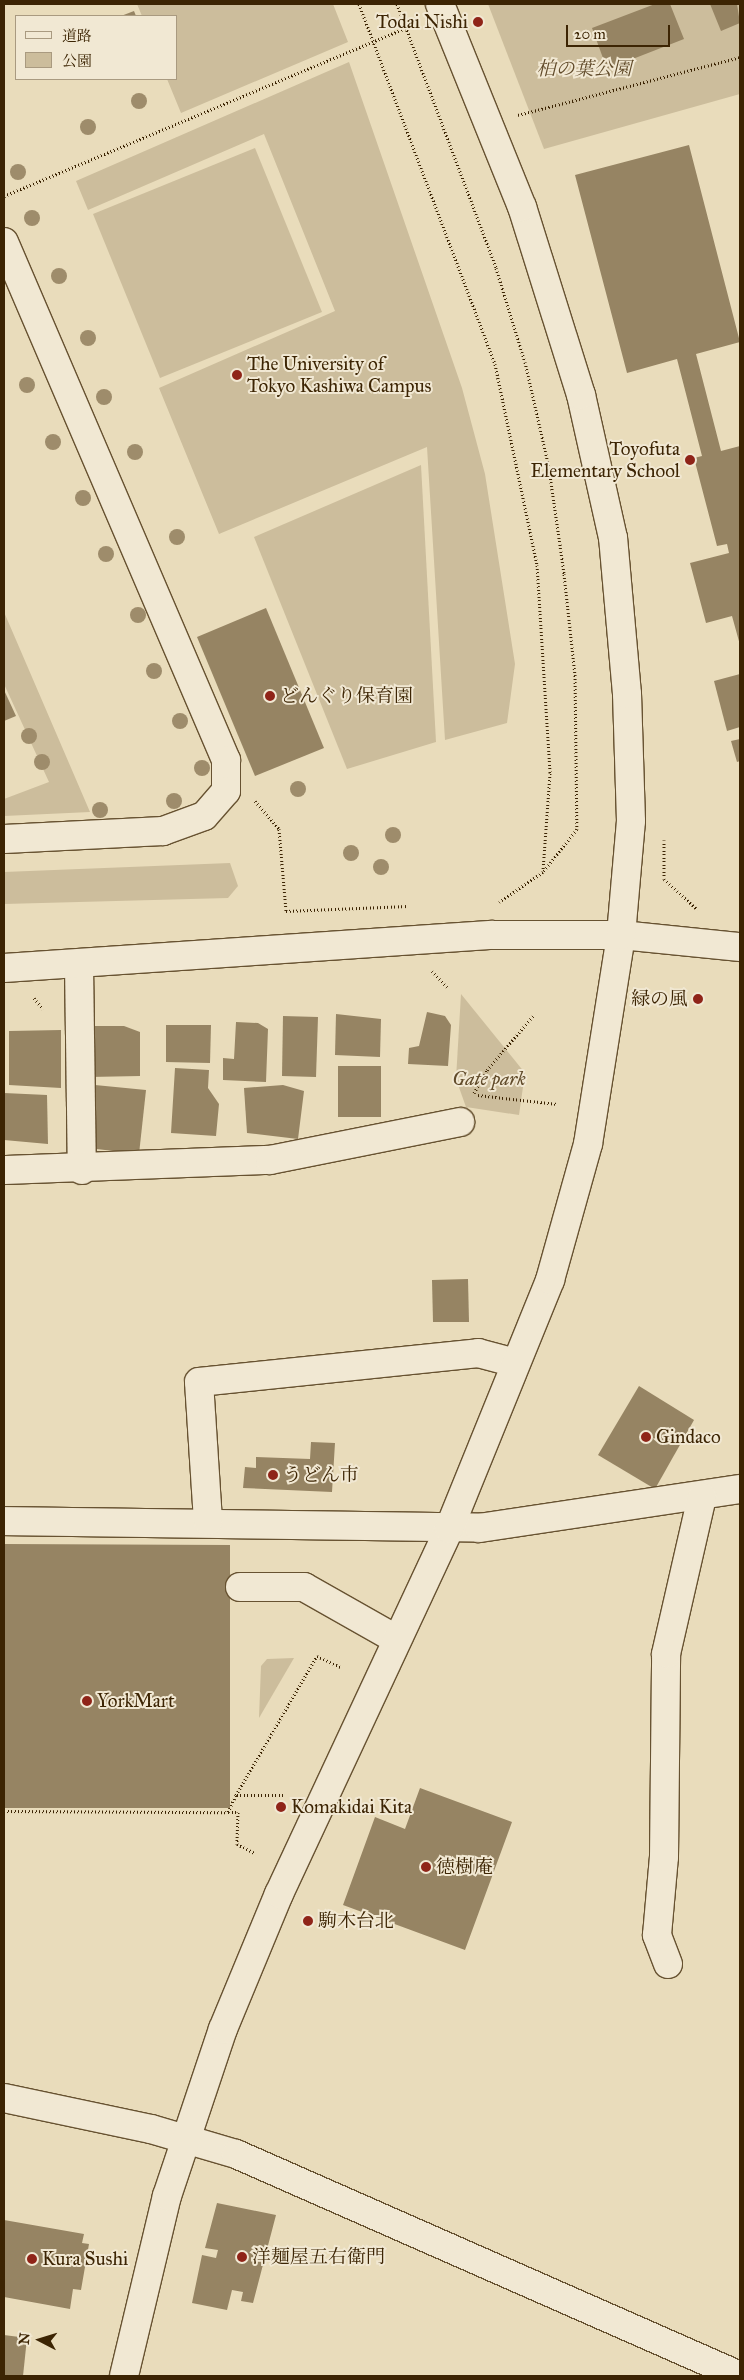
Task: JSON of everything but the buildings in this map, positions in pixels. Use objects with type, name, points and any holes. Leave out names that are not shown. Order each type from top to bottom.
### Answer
[{"type":"street","points":[[124,2376],[184,2137],[252,1958],[396,1639],[449,1529],[550,1280],[588,1144],[621,935],[631,821],[627,694],[613,538],[581,395],[522,207],[440,4]]},
{"type":"street","points":[[4,242],[226,760],[226,791],[204,816],[163,831],[4,840]]},
{"type":"street","points":[[4,968],[79,965],[493,935],[621,935],[740,947]]},
{"type":"street","points":[[79,965],[82,1170]]},
{"type":"street","points":[[4,1170],[82,1170],[270,1160],[460,1122]]},
{"type":"street","points":[[208,1521],[199,1382],[478,1353],[516,1363]]},
{"type":"street","points":[[4,1521],[208,1521],[449,1529],[500,1527],[702,1497],[740,1489]]},
{"type":"street","points":[[668,1964],[657,1935],[664,1857],[666,1654],[702,1497]]},
{"type":"street","points":[[240,1587],[304,1586],[396,1639]]},
{"type":"street","points":[[4,2098],[184,2137],[282,2173],[740,2376]]},
{"type":"path","points":[[360,4],[495,364],[537,565],[550,774],[543,872]]},
{"type":"path","points":[[397,4],[496,268],[525,362],[549,468],[575,675],[580,780],[577,829],[543,872],[498,903],[489,903]]},
{"type":"path","points":[[4,196],[406,28]]},
{"type":"path","points":[[515,116],[740,57]]},
{"type":"path","points":[[226,791],[253,799],[279,829],[286,911],[412,906]]},
{"type":"path","points":[[460,1122],[487,1070],[533,1016]]},
{"type":"path","points":[[474,1095],[557,1104]]},
{"type":"path","points":[[228,1812],[236,1795],[318,1656],[341,1667]]},
{"type":"path","points":[[236,1795],[283,1795]]},
{"type":"path","points":[[4,1811],[238,1812],[236,1844],[256,1853]]},
{"type":"green space","points":[[137,4],[333,4],[348,42],[181,113],[167,80],[178,80],[178,15],[142,15]]},
{"type":"green space","name":"柏の葉公園","points":[[488,4],[740,4],[740,94],[544,149]]},
{"type":"green space","points":[[349,62],[462,388],[485,474],[515,664],[507,723],[445,740],[427,447],[219,534],[159,388],[335,311],[264,134],[88,210],[76,181]]},
{"type":"green space","points":[[255,148],[322,312],[160,378],[93,214]]},
{"type":"green space","points":[[421,465],[436,742],[347,769],[254,537]]},
{"type":"green space","points":[[4,612],[90,812],[4,816],[4,799],[49,782],[4,684]]},
{"type":"green space","points":[[230,863],[238,886],[228,898],[4,904],[4,872]]},
{"type":"green space","name":"Gate park","points":[[461,994],[525,1073],[519,1115],[466,1107],[456,1079]]},
{"type":"green space","points":[[294,1658],[259,1718],[261,1666],[267,1659]]},
{"type":"place","name":"Todai Nishi","points":[[478,22]]},
{"type":"place","name":"The University of Tokyo Kashiwa Campus","points":[[237,375]]},
{"type":"place","name":"Toyofuta Elementary School","points":[[690,460]]},
{"type":"place","name":"どんぐり保育園","points":[[270,696]]},
{"type":"place","name":"緑の風","points":[[698,999]]},
{"type":"place","name":"Gindaco","points":[[646,1437]]},
{"type":"place","name":"うどん市","points":[[273,1475]]},
{"type":"place","name":"YorkMart","points":[[87,1701]]},
{"type":"place","name":"Komakidai Kita","points":[[281,1807]]},
{"type":"place","name":"徳樹庵","points":[[426,1867]]},
{"type":"place","name":"駒木台北","points":[[308,1921]]},
{"type":"place","name":"洋麺屋五右衛門","points":[[242,2257]]},
{"type":"place","name":"Kura Sushi","points":[[32,2259]]}]
